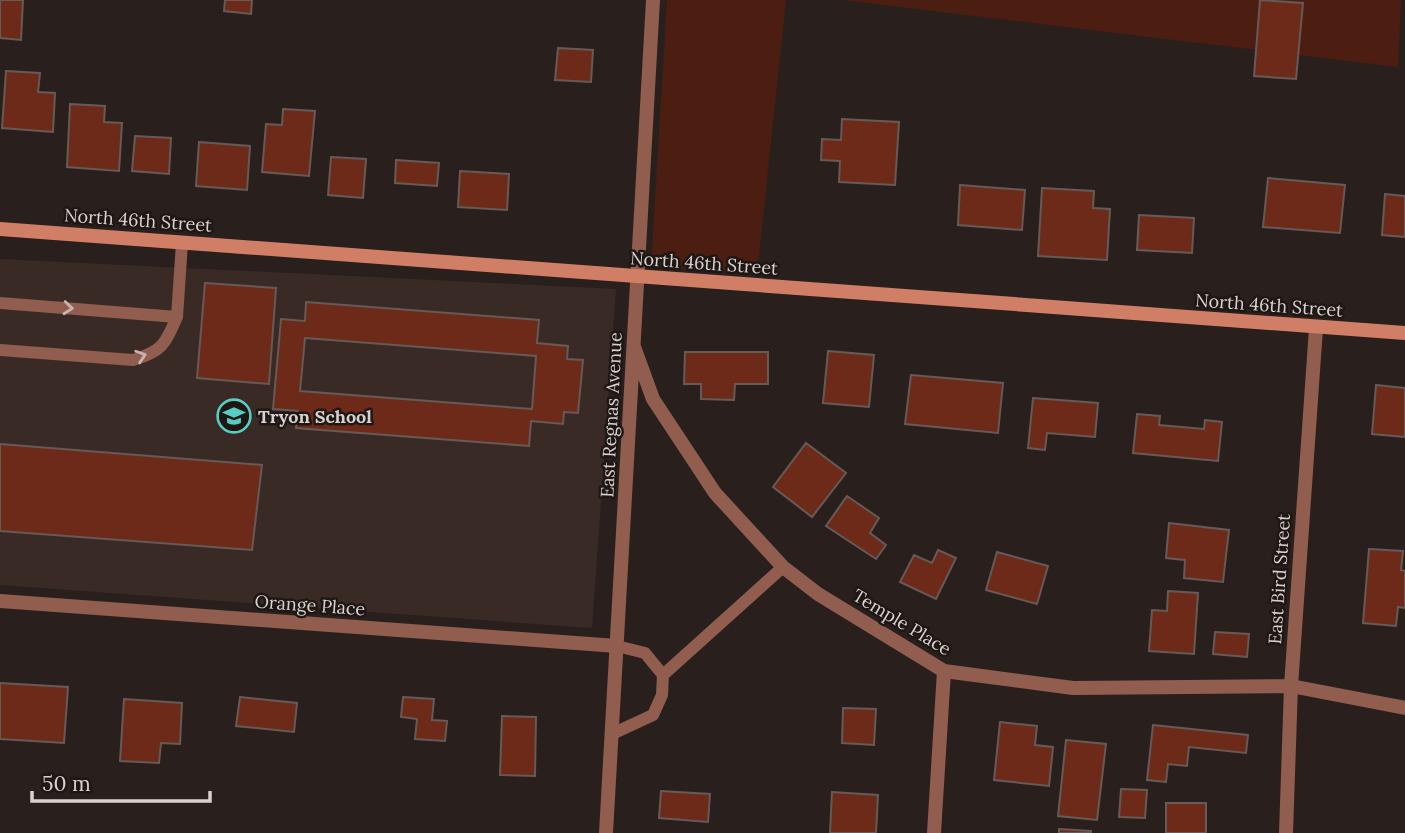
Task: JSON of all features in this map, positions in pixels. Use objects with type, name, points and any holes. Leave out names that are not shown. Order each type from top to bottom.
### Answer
[{"type":"street","name":"East Regnas Avenue","points":[[606,833],[653,0]]},
{"type":"street","name":"North 46th Street","points":[[0,229],[1405,333]]},
{"type":"street","name":"East Bird Street","points":[[1286,833],[1291,686],[1316,328]]},
{"type":"street","name":"Temple Place","points":[[634,347],[653,399],[715,493],[783,567],[818,594],[944,671],[1073,688],[1291,686],[1405,708]]},
{"type":"street","name":"Orange Place","points":[[0,601],[617,646]]},
{"type":"street","points":[[934,833],[944,671]]},
{"type":"lane","points":[[0,350],[133,360],[146,356],[165,344],[177,317],[182,243]]},
{"type":"lane","points":[[0,303],[177,317]]},
{"type":"lane","points":[[663,675],[783,567]]},
{"type":"lane","points":[[612,734],[653,715],[662,695],[663,675],[645,653],[617,646]]},
{"type":"shaded area","points":[[667,0],[786,0],[757,274],[651,266]]},
{"type":"shaded area","points":[[843,0],[1401,0],[1398,67]]},
{"type":"shaded area","points":[[0,259],[616,289],[592,628],[0,585]]},
{"type":"building","points":[[0,0],[23,0],[21,40],[0,38]]},
{"type":"building","points":[[225,0],[252,0],[251,14],[224,11]]},
{"type":"building","points":[[1260,0],[1303,3],[1296,79],[1254,76]]},
{"type":"building","points":[[558,48],[593,50],[591,82],[555,80]]},
{"type":"building","points":[[6,71],[40,73],[38,92],[55,93],[53,132],[2,128]]},
{"type":"building","points":[[70,104],[105,106],[104,122],[122,123],[119,171],[67,167]]},
{"type":"building","points":[[283,109],[315,111],[309,176],[262,172],[266,124],[282,125]]},
{"type":"building","points":[[842,119],[899,122],[895,185],[839,182],[840,161],[821,160],[822,139],[841,140]]},
{"type":"building","points":[[135,136],[171,138],[169,174],[132,171]]},
{"type":"building","points":[[199,142],[250,146],[247,190],[196,186]]},
{"type":"building","points":[[331,157],[366,159],[363,198],[328,195]]},
{"type":"building","points":[[396,160],[439,163],[437,186],[395,183]]},
{"type":"building","points":[[460,171],[509,174],[507,210],[458,207]]},
{"type":"building","points":[[1268,178],[1345,185],[1340,233],[1263,227]]},
{"type":"building","points":[[960,185],[1025,190],[1022,230],[958,225]]},
{"type":"building","points":[[1042,188],[1094,191],[1093,208],[1110,209],[1107,260],[1038,256]]},
{"type":"building","points":[[1385,194],[1405,196],[1405,237],[1382,235]]},
{"type":"building","points":[[1139,215],[1194,218],[1192,253],[1137,250]]},
{"type":"building","points":[[205,283],[276,288],[269,384],[197,378]]},
{"type":"building","points":[[306,302],[539,320],[537,343],[568,346],[567,359],[583,360],[578,413],[564,412],[563,424],[531,421],[529,446],[296,428],[298,411],[273,409],[281,319],[305,321]],"holes":[[[305,338],[536,356],[532,409],[300,391]]]},
{"type":"building","points":[[828,351],[874,355],[869,407],[823,403]]},
{"type":"building","points":[[685,352],[768,352],[768,384],[735,384],[734,400],[701,399],[701,384],[684,384]]},
{"type":"building","points":[[911,375],[1003,383],[998,433],[905,424]]},
{"type":"building","points":[[1376,385],[1405,388],[1405,437],[1372,434]]},
{"type":"building","points":[[1033,398],[1098,403],[1095,437],[1047,433],[1045,450],[1028,448]]},
{"type":"building","points":[[1137,414],[1160,416],[1159,425],[1204,429],[1205,420],[1222,422],[1218,461],[1133,453]]},
{"type":"building","points":[[806,443],[846,473],[812,517],[773,487]]},
{"type":"building","points":[[0,444],[262,465],[252,550],[0,531]]},
{"type":"building","points":[[847,496],[879,518],[870,533],[886,545],[876,559],[826,526]]},
{"type":"building","points":[[1169,523],[1229,530],[1223,582],[1184,578],[1185,560],[1166,558]]},
{"type":"building","points":[[1369,549],[1403,551],[1401,570],[1405,571],[1405,608],[1398,607],[1396,626],[1363,623]]},
{"type":"building","points":[[938,550],[956,558],[936,599],[900,582],[914,555],[932,563]]},
{"type":"building","points":[[997,552],[1048,566],[1037,604],[986,590]]},
{"type":"building","points":[[1168,591],[1198,593],[1194,654],[1149,651],[1152,610],[1167,611]]},
{"type":"building","points":[[1215,632],[1249,634],[1247,657],[1213,654]]},
{"type":"building","points":[[0,683],[68,687],[64,743],[0,739]]},
{"type":"building","points":[[240,697],[297,703],[294,732],[236,726]]},
{"type":"building","points":[[403,697],[434,699],[432,720],[447,721],[445,741],[415,739],[417,719],[401,717]]},
{"type":"building","points":[[124,699],[182,703],[180,744],[161,743],[159,763],[120,761]]},
{"type":"building","points":[[843,708],[876,709],[874,745],[842,743]]},
{"type":"building","points":[[502,716],[536,717],[535,776],[500,775]]},
{"type":"building","points":[[1000,722],[1037,726],[1035,745],[1053,747],[1049,786],[994,780]]},
{"type":"building","points":[[1153,725],[1248,735],[1246,753],[1189,747],[1187,766],[1168,764],[1166,782],[1147,780]]},
{"type":"building","points":[[1066,740],[1106,744],[1097,820],[1058,816]]},
{"type":"building","points":[[1121,789],[1147,790],[1145,818],[1119,817]]},
{"type":"building","points":[[661,791],[710,794],[708,822],[659,818]]},
{"type":"building","points":[[832,792],[878,795],[876,833],[830,833]]},
{"type":"building","points":[[1166,803],[1206,803],[1206,833],[1166,833]]},
{"type":"building","points":[[1059,829],[1091,831],[1091,833],[1059,833]]},
{"type":"place","name":"Tryon School","points":[[234,416]]}]
